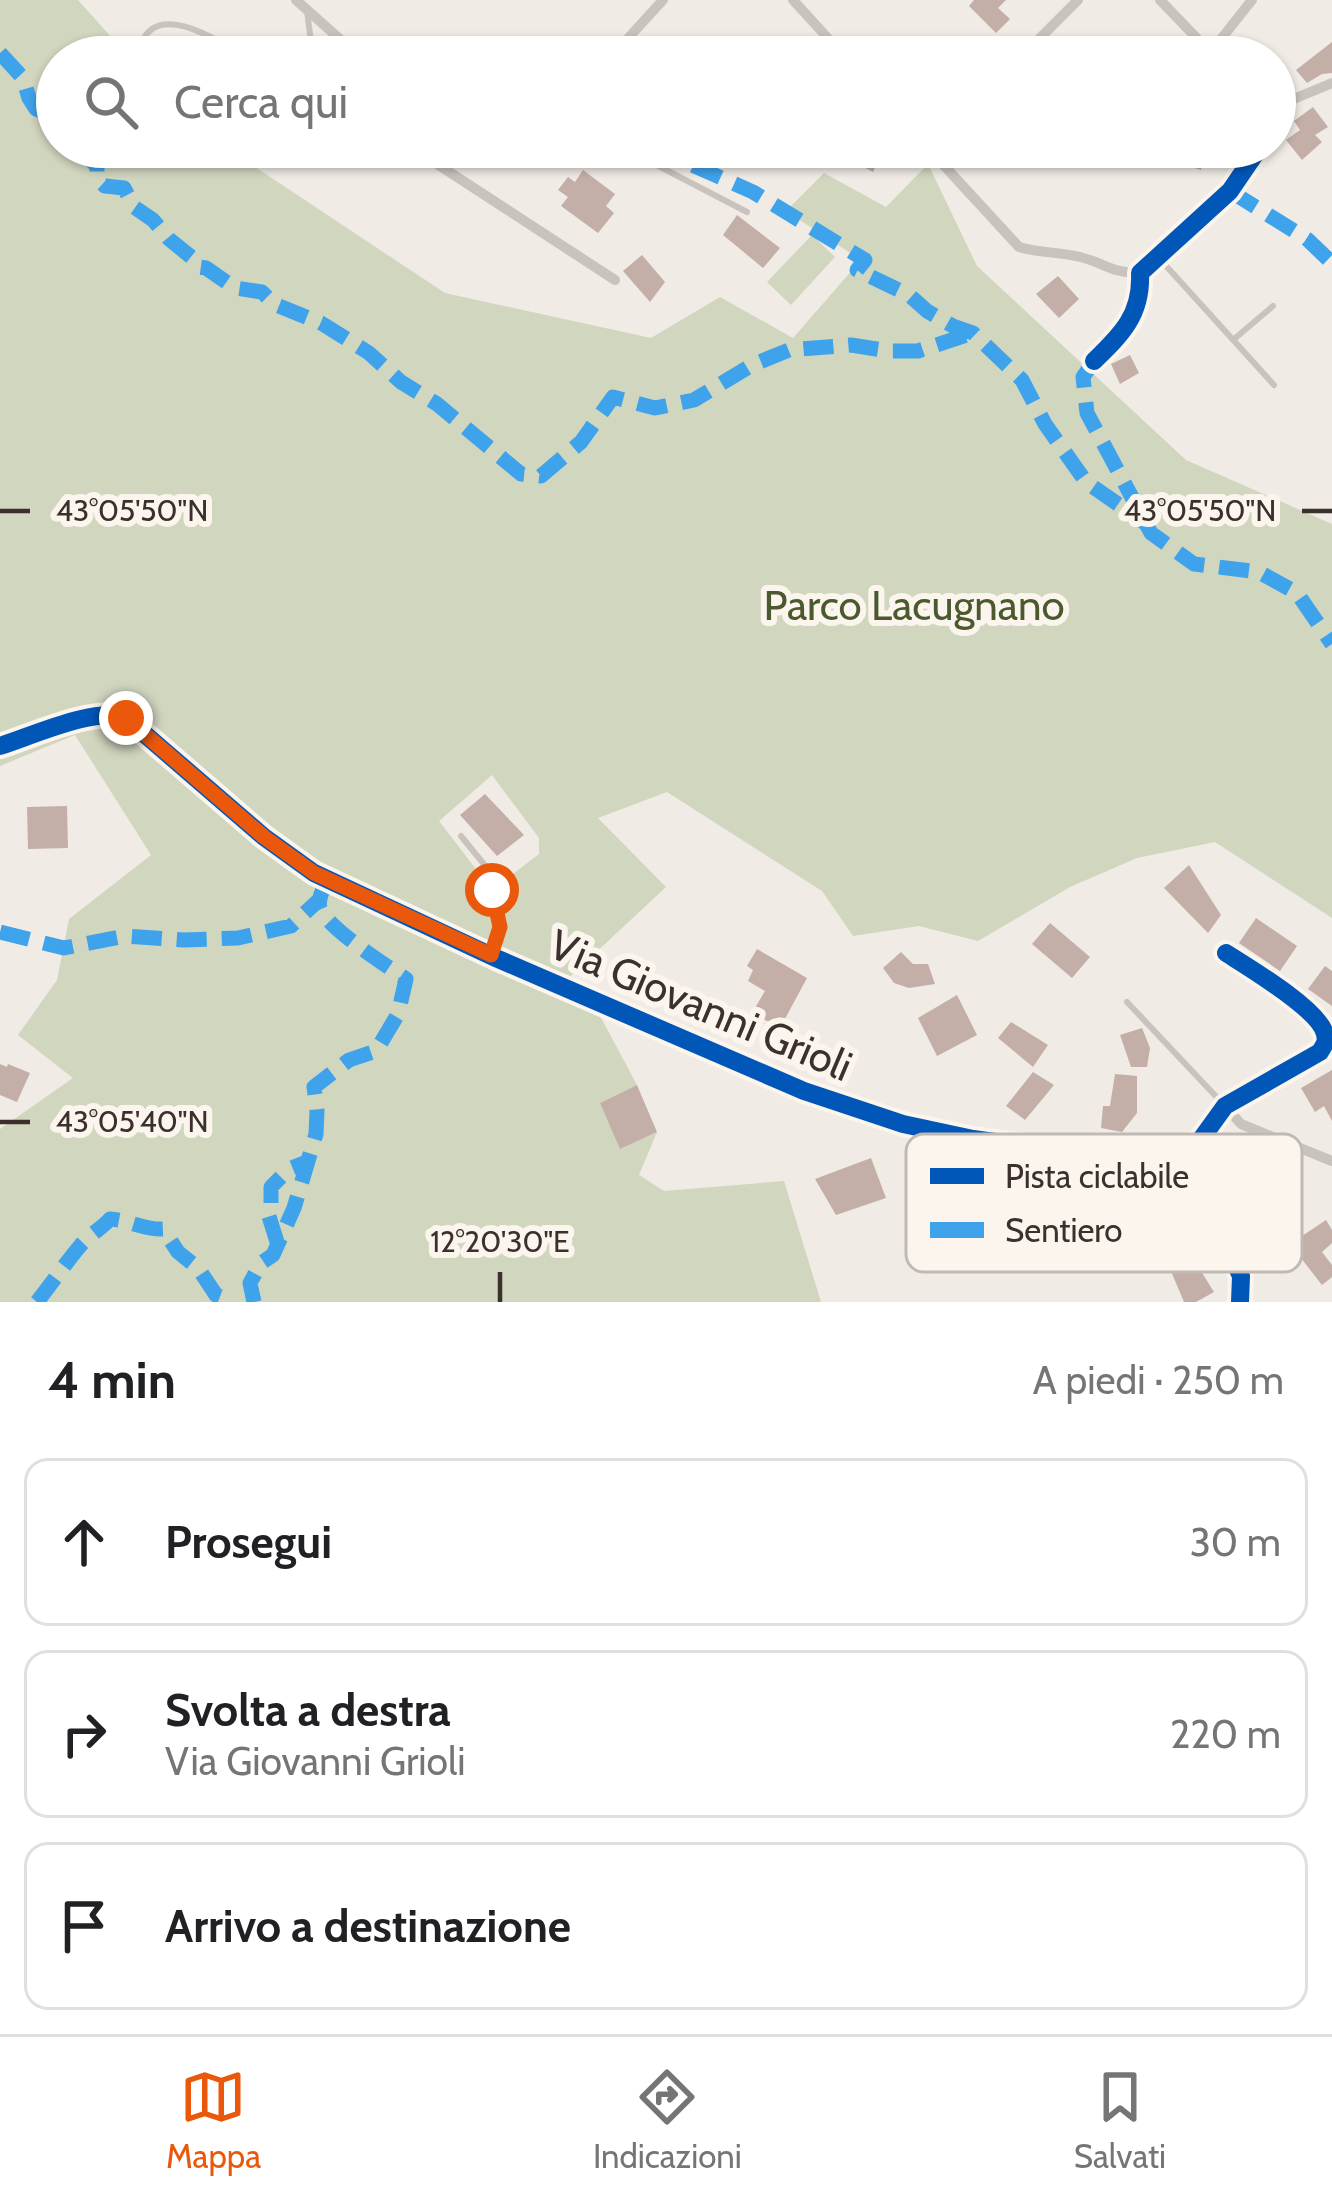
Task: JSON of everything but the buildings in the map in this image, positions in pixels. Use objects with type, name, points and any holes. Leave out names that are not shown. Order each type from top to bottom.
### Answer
[{"type":"street","points":[[296,0],[336,36]]},
{"type":"street","points":[[630,36],[663,0]]},
{"type":"street","points":[[793,0],[826,36]]},
{"type":"street","points":[[1043,36],[1078,0]]},
{"type":"street","points":[[1160,0],[1195,36]]},
{"type":"street","points":[[1226,36],[1252,0]]},
{"type":"street","points":[[1296,96],[1332,83]]},
{"type":"street","points":[[443,168],[615,280]]},
{"type":"street","points":[[948,168],[1018,247],[1140,273],[1230,190],[1245,168]]},
{"type":"street","points":[[1094,361],[1132,321],[1140,273]]},
{"type":"street","name":"Via Giovanni Grioli","points":[[0,746],[84,719],[113,713],[126,718],[264,837],[314,873],[804,1091],[903,1124],[950,1134]]},
{"type":"street","points":[[1205,1134],[1225,1106],[1320,1052],[1325,1043],[1325,1031],[1318,1021],[1279,986],[1226,952]]},
{"type":"street","points":[[1225,1106],[1241,1124],[1266,1134]]},
{"type":"street","points":[[1302,1149],[1332,1161]]},
{"type":"street","name":"Via Giovanni Grioli","points":[[1238,1272],[1240,1302]]},
{"type":"lane","points":[[307,11],[310,36]]},
{"type":"lane","points":[[144,36],[156,22],[166,20],[185,23],[209,36]]},
{"type":"lane","points":[[662,168],[747,212]]},
{"type":"lane","points":[[1158,257],[1274,385]]},
{"type":"lane","points":[[1233,340],[1274,306]]},
{"type":"lane","points":[[461,836],[487,868],[500,927],[491,955]]},
{"type":"lane","points":[[1127,1002],[1225,1106]]},
{"type":"green space","name":"Parco Lacugnano","points":[[0,0],[78,0],[110,36],[36,36],[36,168],[257,168],[445,293],[651,338],[720,297],[793,338],[861,260],[786,211],[824,173],[886,207],[924,168],[930,168],[977,266],[1186,460],[1332,524],[1332,918],[1215,842],[1137,858],[1070,887],[978,941],[919,926],[853,936],[822,891],[667,792],[598,818],[666,887],[561,985],[591,999],[637,1085],[600,1103],[621,1148],[657,1132],[639,1175],[664,1191],[784,1181],[821,1302],[0,1302],[0,1129],[73,1078],[18,1035],[57,980],[69,919],[151,855],[75,735],[0,766]],"holes":[[[492,775],[539,838],[539,854],[492,890],[439,821]]]},
{"type":"green space","points":[[812,235],[835,257],[791,305],[767,282]]},
{"type":"marked path","points":[[0,53],[23,78],[36,109]]},
{"type":"marked path","points":[[97,168],[97,179],[105,186],[124,188],[134,207],[199,267],[235,288],[262,292],[274,304],[321,323],[369,353],[521,474],[541,476],[581,442],[613,397],[655,408],[694,400],[752,365],[789,350],[851,345],[918,351],[973,333]]},
{"type":"marked path","points":[[699,168],[753,192],[865,260],[857,270],[973,333],[1022,380],[1045,424],[1086,482],[1145,523]]},
{"type":"marked path","points":[[1230,191],[1307,239],[1332,263]]},
{"type":"marked path","points":[[1094,361],[1083,377],[1087,413],[1151,533],[1194,564],[1259,572],[1297,593],[1332,644]]},
{"type":"marked path","points":[[254,1302],[250,1283],[261,1263],[273,1255],[294,1208],[316,1134],[314,1087],[349,1060],[376,1051],[398,1014],[406,979],[325,916],[319,901],[328,879]]},
{"type":"marked path","points":[[0,932],[64,948],[125,936],[238,938],[291,926],[319,900]]},
{"type":"marked path","points":[[278,1245],[267,1210],[271,1187],[289,1169],[309,1161]]},
{"type":"marked path","points":[[37,1302],[80,1246],[110,1219],[163,1229],[178,1252],[227,1302]]},
{"type":"cycle path","points":[[1094,361],[1134,312],[1140,273],[1230,191],[1246,168]]},
{"type":"cycle path","points":[[0,746],[81,719],[126,718],[264,837],[314,873],[498,959],[804,1091],[903,1124],[950,1134]]},
{"type":"cycle path","points":[[1205,1134],[1225,1106],[1320,1052],[1325,1042],[1311,1013],[1226,953]]},
{"type":"cycle path","points":[[1239,1272],[1240,1302]]},
{"type":"route","points":[[126,718],[264,837],[314,873],[491,955],[500,927],[492,890]]}]
